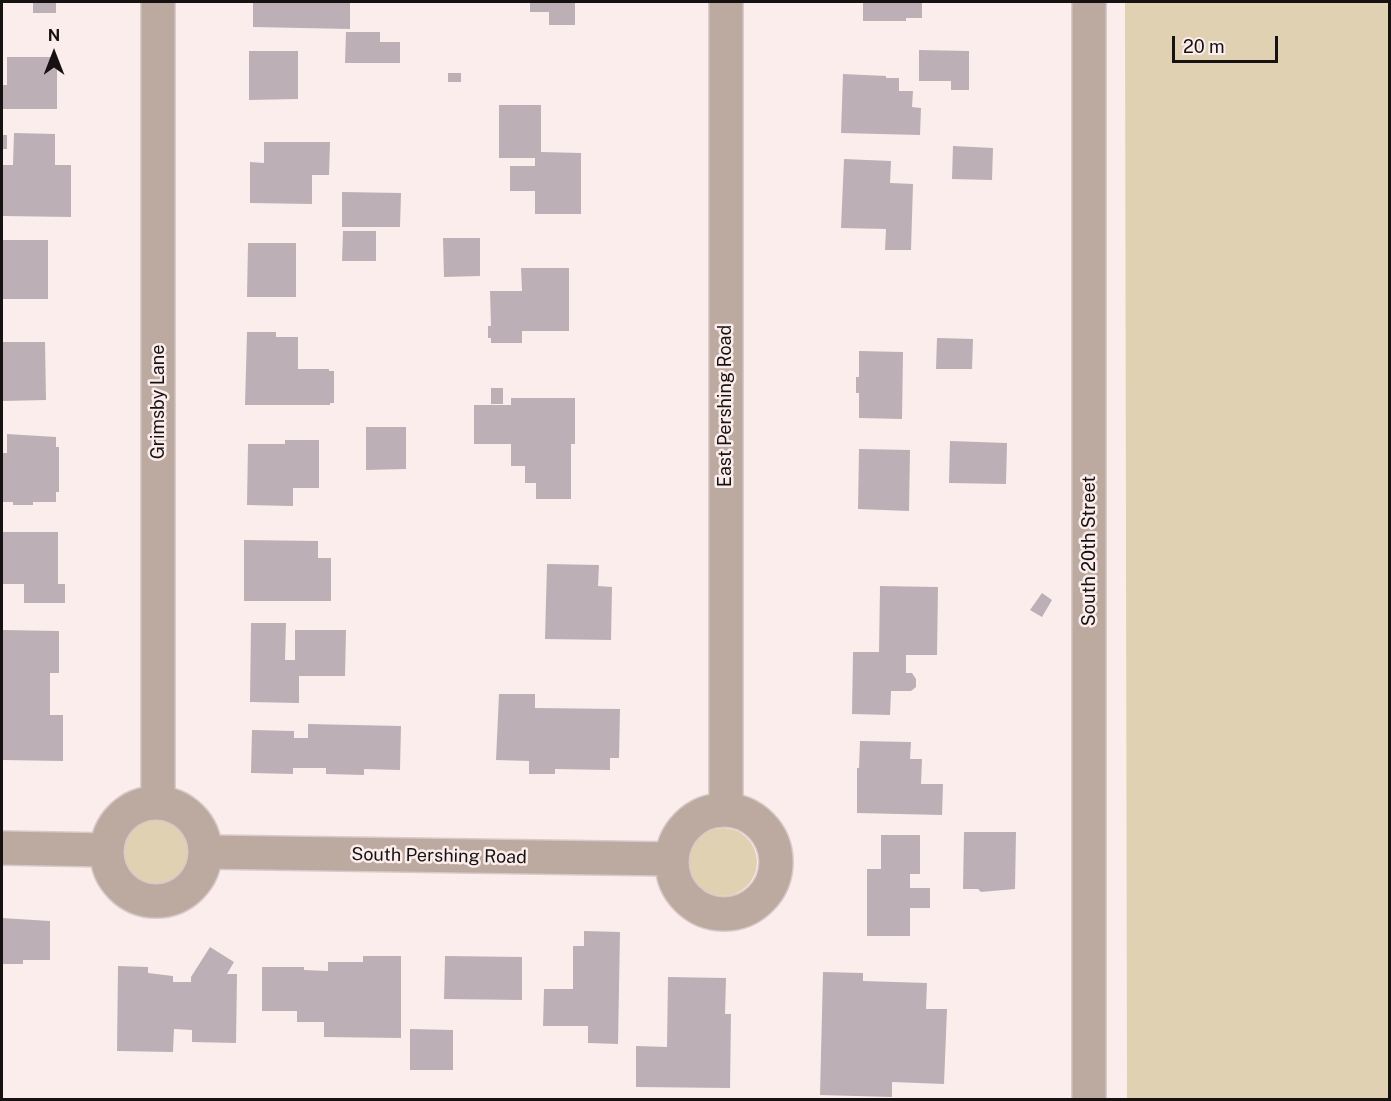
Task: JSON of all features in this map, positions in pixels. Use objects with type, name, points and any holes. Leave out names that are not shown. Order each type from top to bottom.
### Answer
[{"type":"street","name":"Grimsby Lane","points":[[158,2],[158,803]]},
{"type":"street","name":"East Pershing Road","points":[[726,2],[726,810]]},
{"type":"street","name":"South 20th Street","points":[[1089,2],[1089,1100]]},
{"type":"street","points":[[158,803],[183,810],[196,822],[204,838],[206,852],[202,871],[193,885],[181,895],[167,900],[146,900],[130,894],[120,885],[112,874],[107,850],[111,832],[119,820],[134,808],[158,803]]},
{"type":"street","points":[[726,810],[743,813],[758,822],[770,835],[776,851],[776,869],[771,885],[761,900],[747,910],[732,914],[716,914],[702,910],[689,901],[679,889],[673,875],[671,859],[680,834],[688,823],[706,813],[726,810]]},
{"type":"street","points":[[2,848],[107,850]]},
{"type":"street","name":"South Pershing Road","points":[[206,852],[671,859]]},
{"type":"shaded area","points":[[1125,2],[1389,2],[1389,1099],[1127,1099]]},
{"type":"shaded area","points":[[156,816],[169,819],[181,826],[188,838],[191,851],[188,864],[181,876],[169,883],[156,886],[143,883],[131,876],[124,864],[121,851],[124,838],[131,826],[143,819]]},
{"type":"shaded area","points":[[723,828],[736,830],[747,838],[755,849],[757,862],[755,875],[747,886],[736,894],[723,896],[710,894],[699,886],[691,875],[689,862],[691,849],[699,838],[710,830]]},
{"type":"building","points":[[33,2],[56,2],[56,13],[33,13]]},
{"type":"building","points":[[253,2],[350,2],[350,29],[253,27]]},
{"type":"building","points":[[530,2],[575,2],[575,25],[549,25],[549,12],[530,12]]},
{"type":"building","points":[[863,2],[922,2],[922,18],[906,18],[906,21],[863,21]]},
{"type":"building","points":[[346,32],[380,32],[380,42],[400,42],[400,63],[345,63]]},
{"type":"building","points":[[919,50],[969,51],[969,90],[951,90],[951,81],[919,81]]},
{"type":"building","points":[[249,51],[298,51],[298,99],[249,100]]},
{"type":"building","points":[[7,57],[57,57],[57,109],[3,109],[3,85],[7,85]]},
{"type":"building","points":[[448,73],[461,73],[461,82],[448,82]]},
{"type":"building","points":[[843,74],[899,78],[899,91],[913,91],[912,107],[921,108],[920,135],[841,133]]},
{"type":"building","points":[[499,105],[541,105],[541,152],[581,153],[581,214],[535,214],[535,191],[510,191],[510,166],[535,166],[535,158],[499,158]]},
{"type":"building","points":[[14,133],[55,134],[55,165],[71,165],[71,217],[2,216],[2,165],[13,165]]},
{"type":"building","points":[[2,135],[7,135],[7,149],[2,149]]},
{"type":"building","points":[[264,142],[330,142],[329,175],[312,175],[312,204],[250,203],[250,162],[264,163]]},
{"type":"building","points":[[953,146],[993,148],[992,180],[952,179]]},
{"type":"building","points":[[844,159],[891,161],[890,183],[913,184],[911,250],[885,250],[886,229],[841,228]]},
{"type":"building","points":[[342,192],[401,193],[400,227],[342,227]]},
{"type":"building","points":[[343,231],[376,231],[376,261],[342,261]]},
{"type":"building","points":[[443,238],[480,238],[480,276],[444,277]]},
{"type":"building","points":[[2,240],[48,240],[48,299],[2,299]]},
{"type":"building","points":[[248,243],[296,243],[296,297],[247,297]]},
{"type":"building","points":[[521,268],[569,268],[569,331],[522,331],[522,343],[491,343],[491,338],[488,338],[488,326],[491,326],[490,291],[522,291]]},
{"type":"building","points":[[247,332],[276,332],[276,337],[298,337],[298,369],[334,371],[334,403],[330,405],[245,405]]},
{"type":"building","points":[[937,338],[973,339],[972,369],[936,369]]},
{"type":"building","points":[[2,342],[45,342],[46,400],[3,401]]},
{"type":"building","points":[[859,351],[903,352],[902,419],[859,418],[859,393],[856,393],[856,377],[859,377]]},
{"type":"building","points":[[491,388],[503,388],[503,404],[491,404]]},
{"type":"building","points":[[511,398],[575,398],[575,444],[571,444],[571,499],[536,499],[536,483],[525,483],[525,466],[511,466],[511,444],[474,444],[474,405],[511,405]]},
{"type":"building","points":[[366,427],[406,427],[406,469],[366,470]]},
{"type":"building","points":[[7,434],[56,437],[56,447],[59,447],[59,492],[56,492],[56,502],[13,505],[13,502],[2,502],[2,453],[7,453]]},
{"type":"building","points":[[285,440],[319,440],[319,488],[293,488],[293,506],[247,505],[248,444],[285,444]]},
{"type":"building","points":[[950,441],[1007,443],[1006,484],[949,483]]},
{"type":"building","points":[[859,449],[910,450],[909,511],[858,509]]},
{"type":"building","points":[[2,532],[58,532],[58,584],[65,584],[65,603],[24,603],[24,584],[2,584]]},
{"type":"building","points":[[244,540],[318,541],[318,558],[331,558],[331,601],[244,601]]},
{"type":"building","points":[[547,564],[599,565],[598,586],[612,587],[611,640],[545,639]]},
{"type":"building","points":[[880,586],[938,587],[937,655],[906,655],[906,673],[912,673],[916,679],[916,687],[911,691],[891,691],[890,715],[852,714],[853,652],[879,652]]},
{"type":"building","points":[[1042,593],[1052,600],[1042,617],[1030,610]]},
{"type":"building","points":[[251,623],[286,623],[285,660],[295,660],[295,630],[346,630],[345,676],[299,676],[299,703],[250,702]]},
{"type":"building","points":[[2,630],[59,631],[59,673],[50,673],[50,715],[63,715],[63,761],[2,760]]},
{"type":"building","points":[[499,694],[535,694],[535,708],[620,709],[619,758],[610,758],[610,770],[555,769],[555,774],[529,774],[529,761],[496,760]]},
{"type":"building","points":[[308,724],[401,726],[400,770],[364,769],[364,775],[326,774],[326,768],[293,768],[293,774],[251,773],[252,730],[294,731],[294,738],[308,738]]},
{"type":"building","points":[[860,741],[911,742],[910,759],[922,759],[921,784],[943,784],[942,815],[857,813],[857,768],[859,768]]},
{"type":"building","points":[[964,832],[1016,832],[1015,889],[981,892],[978,889],[963,889]]},
{"type":"building","points":[[881,835],[920,835],[920,874],[910,874],[910,888],[930,888],[930,908],[910,908],[910,936],[867,936],[867,869],[881,869]]},
{"type":"building","points":[[2,918],[50,921],[50,960],[23,960],[23,964],[2,964]]},
{"type":"building","points":[[584,931],[620,932],[618,1044],[588,1043],[588,1026],[543,1026],[544,989],[573,989],[573,946],[584,946]]},
{"type":"building","points":[[210,947],[234,962],[227,974],[237,974],[236,1043],[192,1042],[192,1030],[174,1029],[173,1052],[117,1051],[118,966],[148,967],[148,973],[173,976],[173,982],[191,982],[191,977]]},
{"type":"building","points":[[363,956],[401,956],[401,1038],[324,1037],[324,1022],[297,1022],[297,1011],[262,1011],[262,967],[304,967],[304,970],[328,971],[328,962],[363,962]]},
{"type":"building","points":[[445,956],[522,957],[522,1000],[444,999]]},
{"type":"building","points":[[823,972],[863,973],[863,981],[927,983],[926,1009],[947,1009],[944,1084],[892,1082],[892,1097],[820,1095]]},
{"type":"building","points":[[668,977],[726,978],[725,1014],[731,1014],[730,1088],[636,1087],[636,1046],[667,1047]]},
{"type":"building","points":[[410,1029],[453,1030],[453,1070],[410,1070]]}]
